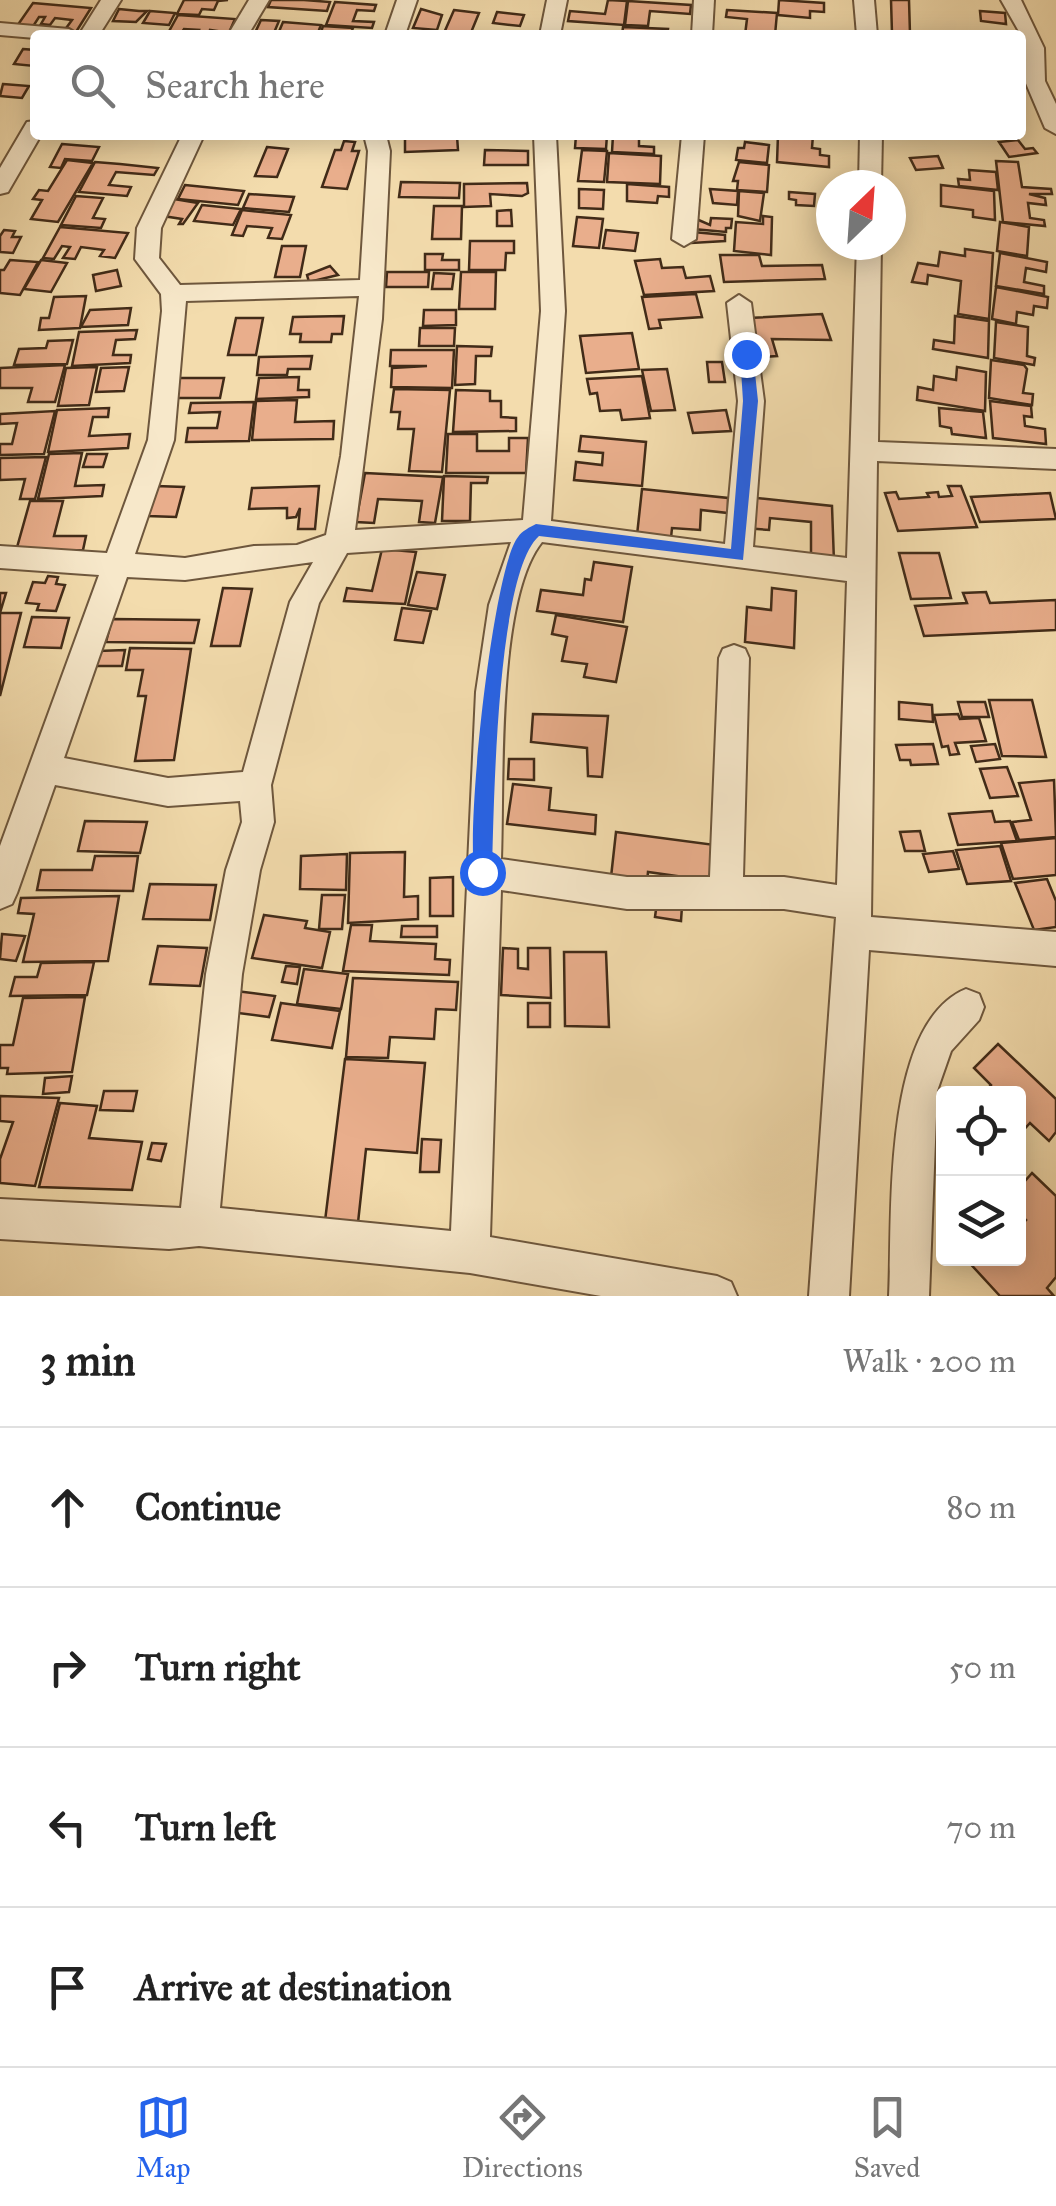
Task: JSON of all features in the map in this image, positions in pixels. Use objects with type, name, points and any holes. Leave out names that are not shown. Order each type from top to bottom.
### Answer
[{"type":"street","points":[[91,30],[111,0]]},
{"type":"street","points":[[241,30],[259,0]]},
{"type":"street","points":[[397,30],[407,0]]},
{"type":"street","points":[[551,30],[557,0]]},
{"type":"street","points":[[702,30],[704,0]]},
{"type":"street","points":[[864,0],[866,30]]},
{"type":"street","points":[[1011,0],[1025,30]]},
{"type":"street","points":[[0,29],[30,32]]},
{"type":"street","points":[[1026,31],[1034,48],[1035,81],[1056,128]]},
{"type":"street","points":[[0,187],[30,136]]},
{"type":"street","points":[[0,892],[47,770],[161,440],[173,292],[147,258],[149,228],[191,140]]},
{"type":"street","points":[[199,1226],[224,974],[242,870],[258,822],[254,785],[305,602],[339,542],[354,456],[371,288],[379,151],[376,140]]},
{"type":"street","points":[[470,1253],[491,692],[502,614],[522,542],[536,530],[553,311],[545,140]]},
{"type":"street","points":[[684,239],[682,218],[692,140]]},
{"type":"street","points":[[870,170],[871,140]]},
{"type":"street","points":[[829,1296],[853,918],[870,260]]},
{"type":"street","points":[[173,292],[371,288]]},
{"type":"street","points":[[738,556],[750,401],[739,303]]},
{"type":"street","points":[[866,451],[1056,459]]},
{"type":"street","points":[[0,558],[185,569],[254,557],[297,556],[339,542],[536,530],[863,571]]},
{"type":"street","points":[[726,890],[734,658]]},
{"type":"street","points":[[47,770],[168,792],[254,785]]},
{"type":"street","points":[[482,872],[628,893],[784,892],[853,918],[1056,949]]},
{"type":"street","points":[[908,1296],[918,1091],[937,1039],[966,1007]]},
{"type":"street","points":[[0,1219],[169,1229],[199,1226],[470,1253],[717,1296]]},
{"type":"building","points":[[184,0],[228,0],[218,1],[214,10],[202,9],[199,15],[177,14]]},
{"type":"building","points":[[271,0],[330,2],[327,11],[268,7]]},
{"type":"building","points":[[608,0],[627,1],[624,25],[568,21],[570,11],[605,14]]},
{"type":"building","points":[[779,0],[824,3],[824,12],[810,11],[810,18],[778,15]]},
{"type":"building","points":[[891,0],[909,0],[910,30],[892,30]]},
{"type":"building","points":[[628,1],[691,5],[690,14],[650,11],[648,26],[625,25]]},
{"type":"building","points":[[335,2],[376,5],[374,11],[357,10],[353,21],[374,22],[372,28],[326,25]]},
{"type":"building","points":[[33,3],[91,8],[77,30],[65,30],[72,20],[55,18],[50,25],[41,24],[45,17],[39,17],[32,28],[17,26]]},
{"type":"building","points":[[119,9],[147,11],[136,22],[113,21]]},
{"type":"building","points":[[421,9],[442,15],[437,30],[413,28]]},
{"type":"building","points":[[454,10],[479,13],[472,30],[445,30]]},
{"type":"building","points":[[727,10],[777,13],[775,30],[746,30],[747,19],[726,17]]},
{"type":"building","points":[[150,11],[175,13],[169,25],[143,23]]},
{"type":"building","points":[[980,11],[1005,13],[1006,24],[981,21]]},
{"type":"building","points":[[497,12],[524,15],[520,26],[493,23]]},
{"type":"building","points":[[178,15],[235,19],[230,30],[170,30]]},
{"type":"building","points":[[261,20],[279,21],[275,30],[256,30]]},
{"type":"building","points":[[283,22],[321,25],[319,30],[280,30]]},
{"type":"building","points":[[323,26],[353,28],[352,30],[322,30]]},
{"type":"building","points":[[623,27],[668,29],[668,30],[623,30]]},
{"type":"building","points":[[23,49],[30,50],[30,66],[14,64]]},
{"type":"building","points":[[3,84],[29,86],[22,98],[0,96]]},
{"type":"building","points":[[405,140],[457,140],[458,150],[405,152]]},
{"type":"building","points":[[576,140],[607,140],[606,149],[575,148]]},
{"type":"building","points":[[613,140],[639,140],[639,146],[654,147],[654,154],[612,152]]},
{"type":"building","points":[[778,140],[813,140],[812,148],[829,156],[829,167],[777,162]]},
{"type":"building","points":[[1018,140],[1025,149],[1033,148],[1037,153],[1009,157],[999,142]]},
{"type":"building","points":[[344,141],[355,142],[352,151],[359,151],[347,189],[322,187],[335,150],[341,150]]},
{"type":"building","points":[[745,142],[769,145],[767,163],[736,160],[738,148],[744,148]]},
{"type":"building","points":[[62,144],[99,147],[92,161],[65,159],[61,168],[50,167]]},
{"type":"building","points":[[267,147],[288,149],[277,177],[255,176]]},
{"type":"building","points":[[485,150],[528,151],[528,165],[484,165]]},
{"type":"building","points":[[582,150],[607,151],[604,182],[578,181]]},
{"type":"building","points":[[609,153],[661,156],[660,184],[607,182]]},
{"type":"building","points":[[938,156],[943,168],[916,170],[910,158]]},
{"type":"building","points":[[67,160],[93,163],[58,222],[31,219],[42,200],[33,199],[39,190],[48,191]]},
{"type":"building","points":[[996,161],[1018,162],[1022,187],[1051,189],[1052,194],[1029,194],[1045,198],[1046,205],[1028,203],[1030,218],[1044,220],[1045,226],[1003,222]]},
{"type":"building","points":[[95,162],[158,168],[154,175],[116,172],[109,185],[131,187],[127,196],[79,192]]},
{"type":"building","points":[[739,162],[769,165],[767,192],[737,190],[738,181],[733,181]]},
{"type":"building","points":[[969,170],[996,172],[998,190],[959,186],[958,179],[970,180]]},
{"type":"building","points":[[401,182],[460,183],[459,198],[399,197]]},
{"type":"building","points":[[527,183],[528,193],[522,196],[490,194],[491,206],[464,207],[464,184]]},
{"type":"building","points":[[627,184],[669,187],[669,197],[658,196],[657,203],[627,201]]},
{"type":"building","points":[[185,185],[244,191],[238,205],[178,199]]},
{"type":"building","points":[[941,185],[994,191],[995,220],[973,217],[973,210],[941,206]]},
{"type":"building","points":[[579,189],[604,190],[603,209],[579,208]]},
{"type":"building","points":[[710,189],[738,191],[737,205],[713,203]]},
{"type":"building","points":[[739,191],[764,193],[760,221],[738,216]]},
{"type":"building","points":[[789,192],[815,194],[814,206],[796,205],[796,200],[789,199]]},
{"type":"building","points":[[249,194],[294,197],[289,212],[243,208]]},
{"type":"building","points":[[76,196],[103,198],[93,218],[105,219],[101,228],[61,225]]},
{"type":"building","points":[[174,199],[198,203],[183,224],[179,224],[182,219],[163,216]]},
{"type":"building","points":[[202,205],[241,209],[233,225],[194,221]]},
{"type":"building","points":[[434,206],[462,206],[461,239],[432,239]]},
{"type":"building","points":[[242,210],[291,215],[282,239],[268,238],[272,228],[247,226],[243,236],[232,235]]},
{"type":"building","points":[[511,210],[512,226],[497,226],[497,211]]},
{"type":"building","points":[[763,216],[772,217],[771,255],[734,251],[736,222],[763,224]]},
{"type":"building","points":[[577,217],[603,219],[599,248],[573,246]]},
{"type":"building","points":[[694,218],[710,225],[711,218],[732,219],[731,228],[726,228],[726,232],[693,229]]},
{"type":"building","points":[[1000,222],[1029,227],[1027,256],[997,251]]},
{"type":"building","points":[[60,227],[128,233],[115,258],[100,256],[104,250],[81,247],[75,259],[63,258],[70,247],[62,246],[54,259],[43,258]]},
{"type":"building","points":[[4,230],[15,231],[12,237],[21,237],[13,253],[0,252]]},
{"type":"building","points":[[606,230],[638,233],[635,251],[603,248]]},
{"type":"building","points":[[693,232],[725,235],[725,241],[692,243]]},
{"type":"building","points":[[470,241],[514,241],[514,253],[506,253],[505,270],[469,270]]},
{"type":"building","points":[[282,246],[306,246],[300,277],[275,277]]},
{"type":"building","points":[[965,249],[993,253],[989,319],[958,314],[961,281],[928,275],[927,284],[912,282],[918,263],[938,266],[940,252],[965,256]]},
{"type":"building","points":[[1000,253],[1047,262],[1046,272],[1026,268],[1024,282],[1044,286],[1044,294],[996,286]]},
{"type":"building","points":[[425,254],[443,254],[442,260],[459,260],[459,270],[425,270]]},
{"type":"building","points":[[720,255],[759,255],[762,266],[822,265],[825,279],[724,282]]},
{"type":"building","points":[[660,259],[662,268],[683,267],[686,278],[710,276],[714,291],[644,295],[635,261]]},
{"type":"building","points":[[10,260],[38,262],[20,295],[0,293],[0,270]]},
{"type":"building","points":[[41,260],[67,263],[51,292],[24,289]]},
{"type":"building","points":[[330,266],[338,275],[309,282],[307,275]]},
{"type":"building","points":[[117,270],[121,286],[96,291],[93,275]]},
{"type":"building","points":[[387,272],[429,272],[428,287],[386,287]]},
{"type":"building","points":[[461,272],[496,272],[495,309],[459,309]]},
{"type":"building","points":[[434,273],[454,274],[452,289],[432,289]]},
{"type":"building","points":[[996,287],[1048,297],[1047,308],[1034,306],[1033,315],[1017,312],[1016,324],[992,319]]},
{"type":"building","points":[[696,294],[702,317],[659,320],[661,328],[649,329],[642,297]]},
{"type":"building","points":[[86,296],[80,328],[39,330],[41,318],[49,318],[54,297]]},
{"type":"building","points":[[131,308],[128,325],[81,327],[90,310]]},
{"type":"building","points":[[424,310],[456,310],[456,325],[423,326]]},
{"type":"building","points":[[822,314],[831,340],[772,339],[777,356],[760,357],[749,318]]},
{"type":"building","points":[[344,316],[342,334],[332,334],[331,342],[300,342],[301,334],[290,334],[293,317]]},
{"type":"building","points":[[955,316],[989,321],[988,358],[933,349],[934,340],[954,343]]},
{"type":"building","points":[[236,318],[263,318],[256,355],[228,355]]},
{"type":"building","points":[[996,322],[1028,327],[1027,356],[1035,358],[1034,365],[994,358]]},
{"type":"building","points":[[420,328],[455,328],[454,346],[419,346]]},
{"type":"building","points":[[137,330],[135,339],[116,340],[113,355],[131,355],[130,363],[72,366],[79,332]]},
{"type":"building","points":[[632,333],[639,369],[586,373],[580,336]]},
{"type":"building","points":[[73,340],[67,364],[14,365],[19,349],[46,348],[48,341]]},
{"type":"building","points":[[457,346],[492,347],[491,356],[476,356],[475,384],[455,385]]},
{"type":"building","points":[[391,350],[454,350],[452,388],[391,387],[392,368],[427,366],[390,366]]},
{"type":"building","points":[[312,356],[310,369],[288,369],[287,375],[257,375],[259,357]]},
{"type":"building","points":[[991,360],[1024,365],[1027,369],[1023,393],[1033,394],[1032,405],[989,398]]},
{"type":"building","points":[[707,362],[722,362],[725,382],[709,382]]},
{"type":"building","points":[[65,365],[55,402],[28,402],[32,388],[0,388],[0,368]]},
{"type":"building","points":[[97,367],[89,405],[58,406],[66,368]]},
{"type":"building","points":[[129,367],[124,391],[96,392],[101,368]]},
{"type":"building","points":[[957,367],[986,372],[985,411],[917,400],[918,387],[933,390],[934,376],[956,380]]},
{"type":"building","points":[[667,369],[675,410],[651,411],[642,370]]},
{"type":"building","points":[[642,376],[650,418],[622,420],[620,410],[600,411],[597,393],[590,394],[587,379]]},
{"type":"building","points":[[299,377],[298,390],[309,390],[309,397],[256,399],[259,378]]},
{"type":"building","points":[[177,378],[224,378],[220,398],[173,398]]},
{"type":"building","points":[[394,389],[450,390],[442,472],[409,471],[414,429],[398,429],[400,412],[391,412]]},
{"type":"building","points":[[456,390],[490,391],[490,401],[501,401],[501,417],[516,418],[516,431],[453,432]]},
{"type":"building","points":[[297,400],[295,422],[334,421],[333,439],[252,440],[256,401]]},
{"type":"building","points":[[990,401],[1031,406],[1032,417],[1024,416],[1025,426],[1045,429],[1046,444],[993,438]]},
{"type":"building","points":[[254,402],[249,441],[186,442],[188,428],[217,428],[220,412],[189,413],[191,403]]},
{"type":"building","points":[[109,408],[108,417],[93,417],[89,436],[130,434],[128,448],[48,452],[57,410]]},
{"type":"building","points":[[939,408],[983,412],[986,438],[952,434],[951,428],[940,426]]},
{"type":"building","points":[[726,410],[731,431],[693,433],[688,413]]},
{"type":"building","points":[[55,411],[44,454],[0,455],[0,444],[12,444],[17,423],[0,424],[0,414]]},
{"type":"building","points":[[448,434],[477,434],[477,451],[509,451],[509,438],[528,438],[526,473],[446,473]]},
{"type":"building","points":[[581,436],[646,442],[642,486],[574,480],[576,462],[602,465],[603,453],[579,451]]},
{"type":"building","points":[[82,453],[75,486],[104,485],[102,496],[38,499],[49,454]]},
{"type":"building","points":[[87,454],[107,454],[103,467],[83,467]]},
{"type":"building","points":[[46,457],[35,499],[20,499],[25,479],[0,480],[0,458]]},
{"type":"building","points":[[365,473],[443,477],[435,523],[419,522],[422,501],[378,499],[374,523],[356,522]]},
{"type":"building","points":[[444,476],[488,477],[487,483],[471,483],[470,521],[442,521]]},
{"type":"building","points":[[156,486],[184,487],[176,517],[148,516]]},
{"type":"building","points":[[319,486],[315,529],[298,529],[300,508],[296,517],[287,518],[287,508],[249,509],[252,488]]},
{"type":"building","points":[[948,486],[961,486],[977,527],[898,531],[885,493],[896,492],[899,499],[929,497],[927,493],[938,492],[939,497],[952,496]]},
{"type":"building","points":[[642,489],[728,498],[728,513],[701,510],[700,530],[672,528],[671,538],[637,535]]},
{"type":"building","points":[[1050,493],[1056,519],[980,522],[971,497]]},
{"type":"building","points":[[747,497],[832,506],[834,562],[811,560],[811,522],[770,518],[769,530],[745,528]]},
{"type":"building","points":[[30,501],[63,501],[54,536],[86,536],[83,550],[16,551]]},
{"type":"building","points":[[382,549],[416,552],[405,604],[344,601],[347,588],[372,591]]},
{"type":"building","points":[[899,553],[939,553],[951,598],[911,599]]},
{"type":"building","points":[[594,562],[632,567],[623,622],[537,611],[541,590],[583,595],[585,579],[591,580]]},
{"type":"building","points":[[417,572],[445,575],[437,609],[408,605]]},
{"type":"building","points":[[48,576],[58,577],[56,584],[65,585],[56,611],[37,610],[39,604],[26,603],[33,582],[45,583]]},
{"type":"building","points":[[223,588],[252,589],[240,646],[211,646]]},
{"type":"building","points":[[772,588],[796,591],[794,648],[745,642],[747,607],[771,610]]},
{"type":"building","points":[[986,592],[990,603],[1056,600],[1056,630],[924,636],[915,606],[967,603],[963,593]]},
{"type":"building","points":[[402,608],[431,611],[423,643],[395,640]]},
{"type":"building","points":[[0,613],[21,613],[0,696]]},
{"type":"building","points":[[556,615],[627,627],[616,682],[584,677],[587,664],[562,661],[567,637],[552,634]]},
{"type":"building","points":[[32,617],[69,618],[61,648],[24,647]]},
{"type":"building","points":[[112,619],[199,620],[194,643],[106,642]]},
{"type":"building","points":[[130,648],[191,649],[174,760],[135,761],[146,696],[138,696],[143,670],[126,670]]},
{"type":"building","points":[[125,650],[122,666],[94,666],[98,651]]},
{"type":"building","points":[[989,700],[1032,700],[1046,757],[1002,756]]},
{"type":"building","points":[[899,702],[932,705],[933,722],[899,719]]},
{"type":"building","points":[[958,702],[985,702],[989,717],[962,717]]},
{"type":"building","points":[[533,714],[608,716],[602,777],[588,776],[587,748],[531,742]]},
{"type":"building","points":[[958,714],[960,719],[979,718],[986,741],[955,743],[959,754],[950,755],[948,746],[942,747],[934,715]]},
{"type":"building","points":[[933,744],[938,764],[911,765],[910,760],[900,760],[896,745]]},
{"type":"building","points":[[995,744],[1000,759],[976,762],[971,746]]},
{"type":"building","points":[[509,759],[534,759],[534,780],[508,779]]},
{"type":"building","points":[[1007,767],[1018,796],[990,798],[980,769]]},
{"type":"building","points":[[1054,780],[1056,837],[1019,840],[1012,822],[1031,820],[1019,783]]},
{"type":"building","points":[[513,784],[551,788],[549,810],[596,815],[595,834],[507,824]]},
{"type":"building","points":[[992,811],[995,822],[1010,821],[1017,841],[958,845],[949,814]]},
{"type":"building","points":[[85,821],[147,822],[140,853],[78,851]]},
{"type":"building","points":[[920,831],[925,851],[905,851],[900,832]]},
{"type":"building","points":[[616,832],[715,845],[712,881],[648,872],[647,882],[611,877]]},
{"type":"building","points":[[1056,838],[1056,875],[1013,879],[1001,843]]},
{"type":"building","points":[[1000,846],[1011,881],[967,884],[956,850]]},
{"type":"building","points":[[953,851],[959,869],[929,872],[923,854]]},
{"type":"building","points":[[405,852],[404,897],[418,896],[418,919],[348,923],[350,853]]},
{"type":"building","points":[[347,854],[346,890],[300,889],[301,856]]},
{"type":"building","points":[[95,856],[138,856],[133,891],[37,890],[41,870],[92,870]]},
{"type":"building","points":[[453,877],[453,916],[430,916],[430,878]]},
{"type":"building","points":[[1047,879],[1056,901],[1056,927],[1034,930],[1015,883]]},
{"type":"building","points":[[150,884],[216,885],[210,920],[143,919]]},
{"type":"building","points":[[322,895],[345,895],[342,929],[319,929]]},
{"type":"building","points":[[119,896],[108,961],[23,962],[34,914],[18,913],[21,898]]},
{"type":"building","points":[[657,902],[682,906],[681,921],[655,917]]},
{"type":"building","points":[[264,915],[307,921],[305,928],[330,932],[322,968],[252,958]]},
{"type":"building","points":[[351,925],[372,925],[370,941],[436,944],[435,959],[450,960],[449,975],[343,971]]},
{"type":"building","points":[[402,926],[437,926],[437,937],[401,937]]},
{"type":"building","points":[[2,934],[25,936],[16,961],[0,959]]},
{"type":"building","points":[[158,946],[207,948],[200,986],[150,984]]},
{"type":"building","points":[[503,948],[518,949],[518,968],[528,969],[528,948],[550,948],[551,998],[501,995]]},
{"type":"building","points":[[564,952],[606,952],[609,1027],[565,1026]]},
{"type":"building","points":[[94,962],[87,995],[10,996],[15,977],[37,977],[41,963]]},
{"type":"building","points":[[286,966],[300,967],[297,984],[282,982]]},
{"type":"building","points":[[304,969],[348,974],[341,1009],[297,1004]]},
{"type":"building","points":[[353,978],[458,982],[456,1010],[436,1009],[434,1039],[390,1037],[388,1058],[346,1057]]},
{"type":"building","points":[[236,991],[275,996],[269,1017],[230,1012]]},
{"type":"building","points":[[85,997],[72,1072],[7,1074],[8,1068],[0,1068],[0,1045],[13,1045],[23,998]]},
{"type":"building","points":[[281,1003],[340,1011],[332,1048],[272,1040]]},
{"type":"building","points":[[528,1003],[550,1003],[550,1027],[528,1027]]},
{"type":"building","points":[[998,1044],[1056,1099],[1056,1132],[1049,1141],[1030,1123],[1026,1127],[1026,1086],[990,1086],[974,1068]]},
{"type":"building","points":[[345,1059],[425,1063],[417,1153],[366,1149],[357,1232],[324,1229]]},
{"type":"building","points":[[72,1076],[69,1092],[43,1094],[45,1078]]},
{"type":"building","points":[[104,1091],[137,1091],[133,1111],[100,1110]]},
{"type":"building","points":[[0,1096],[59,1098],[35,1186],[0,1183],[0,1159],[13,1122],[0,1121]]},
{"type":"building","points":[[60,1103],[97,1106],[89,1138],[142,1142],[132,1190],[39,1187]]},
{"type":"building","points":[[422,1139],[441,1140],[439,1172],[420,1172]]},
{"type":"building","points":[[152,1143],[166,1144],[161,1161],[148,1159]]},
{"type":"building","points":[[1032,1173],[1056,1196],[1056,1277],[1047,1288],[1054,1296],[1000,1296],[972,1266],[1026,1266],[1026,1180]]},
{"type":"route","points":[[482,872],[491,692],[502,614],[522,542],[536,530],[738,556],[750,401],[746,354]]}]
